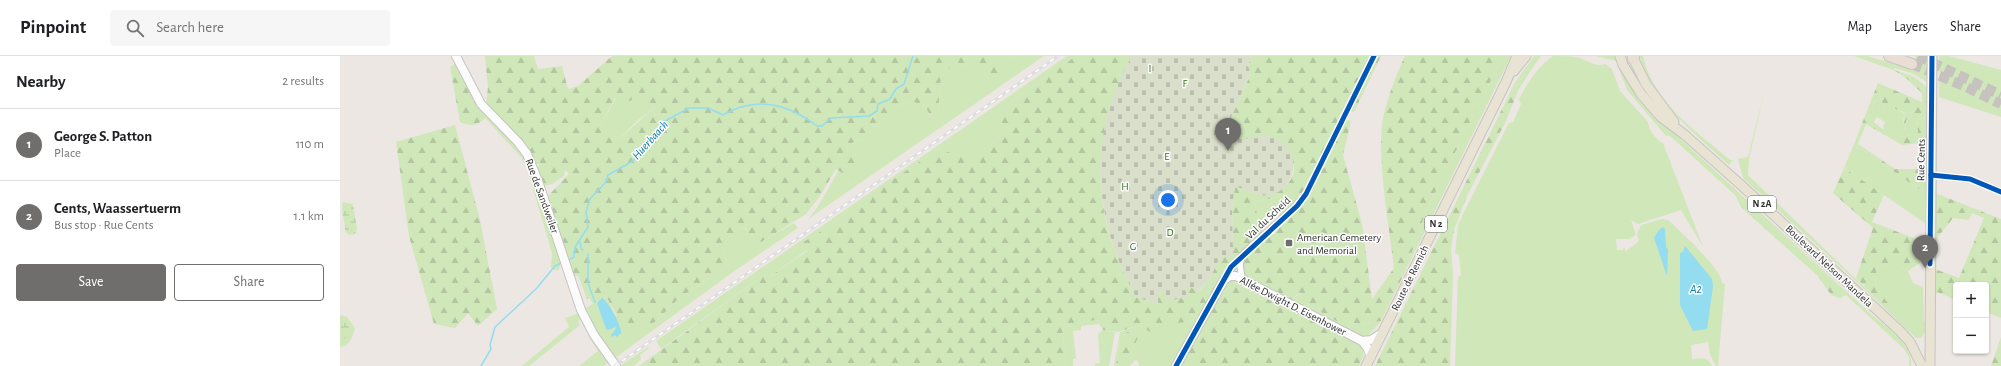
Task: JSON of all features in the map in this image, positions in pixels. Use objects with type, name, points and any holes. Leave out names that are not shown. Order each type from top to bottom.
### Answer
[{"type":"highway","points":[[1889,56],[1912,64]]},
{"type":"main road","name":"Rue de Sandweiler","points":[[456,56],[481,104],[518,142],[527,154],[538,180],[564,263],[585,319],[616,366]]},
{"type":"main road","name":"Route de Remich","points":[[1366,366],[1506,82],[1517,56]]},
{"type":"main road","name":"Route de Remich","points":[[1506,82],[1526,56]]},
{"type":"main road","name":"Boulevard Nelson Mandela","points":[[1620,56],[1623,65],[1650,106],[1684,134],[1900,331],[1917,352]]},
{"type":"main road","name":"Rue Cents","points":[[1930,366],[1932,56]]},
{"type":"main road","name":"Boulevard Nelson Mandela","points":[[1629,74],[1631,57]]},
{"type":"main road","name":"Boulevard Nelson Mandela","points":[[1631,57],[1640,74],[1658,101],[1684,134]]},
{"type":"main road","name":"Allée Dwight D. Eisenhower","points":[[1224,280],[1230,276],[1236,276],[1362,341]]},
{"type":"main road","name":"Val du Scheid","points":[[1176,366],[1224,280]]},
{"type":"main road","points":[[1371,357],[1362,341],[1371,340],[1382,334]]},
{"type":"main road","points":[[1922,366],[1917,352],[1926,343],[1930,335]]},
{"type":"street","name":"Val du Scheid","points":[[1224,280],[1231,267],[1297,206],[1306,194],[1374,56]]},
{"type":"street","points":[[1931,175],[1970,179],[2001,192]]},
{"type":"street","points":[[1242,256],[1240,265],[1242,280]]},
{"type":"green space","points":[[485,56],[534,56],[538,69],[562,66],[568,89],[578,86],[612,56],[1014,56],[1011,59],[1003,57],[1000,72],[993,77],[987,77],[984,75],[984,71],[956,62],[941,77],[938,112],[934,117],[930,116],[925,105],[910,101],[894,107],[866,137],[847,145],[848,155],[853,156],[859,162],[859,174],[851,178],[836,169],[820,196],[806,214],[761,242],[749,240],[747,230],[741,226],[722,253],[730,264],[678,299],[655,322],[636,328],[624,328],[607,298],[603,295],[594,301],[594,295],[587,299],[578,275],[574,277],[571,273],[548,204],[548,196],[569,174],[565,170],[564,176],[552,184],[544,186],[537,168],[540,164],[536,164],[529,152],[486,105],[488,87]],"holes":[[[639,96],[639,101],[655,107],[619,139],[600,126],[615,98],[620,106]]]},
{"type":"green space","points":[[1014,56],[1044,56],[808,219],[819,204],[848,155],[847,145],[866,137],[894,107],[910,101],[925,105],[930,116],[938,112],[941,77],[956,62],[984,71],[984,75],[987,77],[993,77],[1003,57],[1011,59]]},
{"type":"green space","points":[[1067,56],[1076,56],[1013,100],[1001,111],[1002,132],[990,147],[991,160],[974,160],[938,149],[848,210],[833,224],[801,244],[807,250],[769,277],[764,275],[661,349],[656,341]]},
{"type":"green space","points":[[1076,56],[1132,56],[1118,85],[1108,114],[1102,143],[1100,172],[1102,201],[1108,231],[1118,260],[1136,297],[1158,304],[1158,294],[1163,291],[1188,297],[1185,289],[1191,286],[1198,292],[1209,280],[1218,261],[1233,252],[1232,208],[1235,187],[1265,196],[1279,191],[1293,176],[1294,166],[1292,160],[1281,142],[1275,138],[1266,136],[1239,139],[1231,117],[1250,75],[1248,65],[1252,56],[1381,56],[1354,112],[1347,110],[1343,119],[1351,121],[1343,155],[1362,224],[1372,299],[1394,268],[1381,160],[1381,142],[1385,109],[1398,71],[1405,56],[1503,56],[1426,211],[1405,272],[1381,321],[1345,326],[1302,301],[1301,292],[1288,301],[1246,277],[1242,265],[1245,259],[1271,234],[1275,234],[1275,227],[1305,195],[1296,198],[1290,195],[1291,193],[1288,191],[1282,199],[1278,197],[1255,202],[1259,227],[1262,227],[1263,234],[1229,266],[1197,321],[1154,325],[1150,332],[1140,325],[1118,332],[1103,330],[1096,320],[1062,325],[1066,366],[639,366],[764,275],[769,277],[807,251],[800,244],[833,224],[848,210],[938,149],[974,160],[983,155],[990,160],[990,147],[1002,132],[1001,111],[1013,100]]},
{"type":"green space","points":[[1132,56],[1252,56],[1248,65],[1250,74],[1231,117],[1233,120],[1241,124],[1239,139],[1261,136],[1275,138],[1284,143],[1290,150],[1293,159],[1291,177],[1286,185],[1279,191],[1265,196],[1235,187],[1232,208],[1233,252],[1218,261],[1209,280],[1197,292],[1191,287],[1185,289],[1188,297],[1167,301],[1163,291],[1158,294],[1158,304],[1136,297],[1122,268],[1111,238],[1104,207],[1101,177],[1102,146],[1107,116],[1117,86]]},
{"type":"green space","points":[[1503,56],[1511,56],[1405,272],[1426,211]]},
{"type":"green space","points":[[1534,56],[1541,56],[1531,70],[1528,68],[1503,107],[1514,84]]},
{"type":"green space","points":[[1553,56],[1570,56],[1598,65],[1605,64],[1612,69],[1620,91],[1648,122],[1651,131],[1663,143],[1703,247],[1681,210],[1638,224],[1631,220],[1636,235],[1629,239],[1616,239],[1617,250],[1622,250],[1625,248],[1625,252],[1639,241],[1637,234],[1641,225],[1662,219],[1668,220],[1691,241],[1708,260],[1720,276],[1722,283],[1725,284],[1718,366],[1716,366],[1710,355],[1708,342],[1691,345],[1692,359],[1706,359],[1712,366],[1455,366],[1458,277],[1461,275],[1459,255],[1455,253],[1458,225],[1509,123],[1513,122],[1521,104],[1519,99],[1522,93],[1538,70]]},
{"type":"green space","points":[[1595,56],[1618,56],[1638,97],[1649,110],[1872,315],[1892,331],[1904,344],[1908,351],[1911,358],[1911,366],[1909,366],[1909,357],[1904,349],[1846,295],[1843,289],[1669,135],[1666,136],[1627,90],[1616,61]]},
{"type":"green space","points":[[1639,56],[1643,56],[1648,72],[1656,88],[1666,101],[1690,126],[1730,160],[1733,160],[1729,165],[1689,128],[1666,103],[1655,89]]},
{"type":"green space","points":[[1854,56],[1867,56],[1911,69],[1916,56],[1928,56],[1928,83],[1914,74],[1895,68],[1894,70],[1913,76],[1928,88],[1928,95],[1913,77]]},
{"type":"green space","points":[[1939,56],[1949,56],[2001,70],[2001,117],[1939,97]]},
{"type":"green space","points":[[456,63],[473,99],[486,114],[486,118],[473,125],[467,125],[460,122],[450,67]]},
{"type":"green space","points":[[1528,68],[1531,70],[1518,91],[1505,123],[1467,196],[1454,230],[1451,248],[1453,274],[1450,366],[1375,366],[1503,107]]},
{"type":"green space","points":[[1894,70],[1913,77],[1928,95],[1926,160],[1923,160],[1921,143],[1902,145],[1866,124],[1858,144],[1895,169],[1918,169],[1926,164],[1926,194],[1854,144],[1878,83],[1922,102],[1922,93],[1906,78]],"holes":[[[1874,101],[1883,103],[1884,108],[1893,108],[1905,113],[1902,131],[1904,132],[1906,121],[1910,112],[1917,114],[1918,134],[1900,137],[1885,128],[1883,129],[1875,123],[1871,118],[1871,111]]]},
{"type":"green space","points":[[1765,89],[1749,159],[1748,175],[1890,312],[1892,311],[1875,284],[1877,267],[1893,262],[1908,271],[1913,283],[1923,287],[1924,321],[1927,321],[1925,332],[1921,338],[1916,338],[1743,178],[1738,159],[1748,157]]},
{"type":"green space","points":[[639,96],[640,101],[655,107],[637,121],[619,139],[600,126],[616,98]]},
{"type":"green space","points":[[1874,101],[1883,103],[1884,108],[1893,108],[1905,114],[1903,120],[1904,132],[1906,121],[1910,112],[1917,114],[1918,134],[1900,137],[1883,127],[1885,122],[1877,117],[1873,123],[1870,115]]},
{"type":"green space","points":[[486,114],[504,131],[532,170],[561,263],[558,271],[551,268],[552,253],[528,171],[521,157],[486,119]]},
{"type":"green space","points":[[455,125],[480,220],[497,309],[478,326],[468,313],[455,328],[434,324],[409,236],[396,142]]},
{"type":"green space","points":[[1854,144],[1926,194],[1925,223],[1844,168]]},
{"type":"green space","points":[[1844,168],[1884,195],[1872,222],[1924,242],[1924,260],[1908,271],[1893,262],[1877,267],[1875,284],[1893,311],[1890,312],[1856,278],[1873,228],[1833,193]]},
{"type":"green space","points":[[1287,190],[1291,193],[1290,195],[1302,196],[1287,213],[1281,216],[1266,217],[1262,227],[1259,227],[1255,202],[1278,197]]},
{"type":"green space","points":[[1935,193],[2001,219],[2001,318],[1989,313],[1989,282],[1953,282],[1953,299],[1937,292],[1935,296],[1935,269],[1959,278],[1984,218],[1972,213],[1969,220],[1953,218],[1938,237],[1937,248],[1935,248]]},
{"type":"green space","points":[[1735,195],[1843,289],[1846,295],[1840,298],[1831,295],[1818,276],[1741,207]]},
{"type":"green space","points":[[343,202],[353,204],[357,229],[355,234],[349,235],[345,231],[342,210]]},
{"type":"green space","points":[[794,223],[798,228],[733,272],[615,358],[592,326],[583,309],[593,304],[589,297],[594,295],[594,300],[603,295],[607,298],[615,315],[655,322],[678,299],[730,264],[722,253],[741,226],[761,242]]},
{"type":"green space","points":[[1231,280],[1359,343],[1363,348],[1355,342],[1233,282],[1228,282]]},
{"type":"green space","points":[[1228,282],[1233,282],[1355,342],[1363,348],[1363,357],[1359,366],[1180,366]]},
{"type":"green space","points":[[1301,292],[1302,301],[1345,326],[1381,321],[1368,336],[1358,336],[1288,301]]},
{"type":"green space","points":[[580,313],[582,318],[578,321],[580,325],[529,366],[522,366],[569,327],[565,318]]},
{"type":"green space","points":[[340,315],[347,317],[355,328],[349,342],[340,347]]},
{"type":"green space","points":[[340,319],[346,320],[350,328],[348,336],[340,341]]},
{"type":"green space","points":[[1096,320],[1099,324],[1081,326],[1081,330],[1073,331],[1076,359],[1073,359],[1073,366],[1066,366],[1062,325]]},
{"type":"green space","points":[[1197,321],[1172,366],[1139,366],[1138,361],[1135,360],[1130,366],[1132,350],[1140,335],[1127,332],[1120,338],[1116,366],[1114,366],[1120,332],[1140,325]]},
{"type":"green space","points":[[1103,330],[1115,332],[1109,366],[1095,366],[1094,364],[1100,363],[1098,334]]},
{"type":"green space","points":[[1127,332],[1140,334],[1132,350],[1130,366],[1116,366],[1120,338]]},
{"type":"green space","points":[[588,335],[592,335],[606,358],[608,363],[603,366],[579,366],[598,351]]},
{"type":"green space","points":[[2001,337],[2001,366],[1991,366]]},
{"type":"green space","points":[[648,347],[649,348],[640,355],[641,359],[634,366],[620,366]]},
{"type":"water","points":[[1663,227],[1665,229],[1666,248],[1668,249],[1667,276],[1654,238],[1658,231]]},
{"type":"water","name":"A2","points":[[1685,246],[1712,279],[1713,286],[1707,329],[1693,331],[1680,305],[1680,253],[1683,252]]},
{"type":"water","points":[[602,298],[611,309],[621,330],[621,333],[617,337],[615,335],[612,337],[611,335],[616,327],[608,330],[606,329],[597,303]]},
{"type":"waterway","name":"Huerbaach","points":[[569,260],[574,257],[575,247],[588,227],[586,212],[590,199],[605,183],[608,175],[633,161],[665,121],[689,108],[708,108],[723,115],[748,105],[760,104],[772,105],[795,112],[817,126],[822,126],[831,118],[869,116],[877,111],[878,104],[890,99],[896,89],[904,84],[913,56]]},
{"type":"waterway","points":[[580,242],[581,249],[583,250]]},
{"type":"waterway","points":[[588,254],[588,283],[595,302]]},
{"type":"waterway","name":"Huerbaach","points":[[481,366],[491,349],[490,345],[495,327],[536,289],[555,266],[561,263]]},
{"type":"tunnel","points":[[1918,56],[2001,95]]},
{"type":"tunnel","points":[[1912,64],[1964,86],[2001,104]]},
{"type":"railway","points":[[615,366],[1058,56]]},
{"type":"cycle path","points":[[1176,366],[1231,267],[1297,206],[1306,194],[1374,56]]},
{"type":"cycle path","points":[[1930,264],[1932,56]]},
{"type":"cycle path","points":[[1931,175],[1970,179],[2001,192]]},
{"type":"place","name":"George S. Patton","points":[[1228,151]]},
{"type":"place","name":"American Cemetery and Memorial","points":[[1289,243]]},
{"type":"place","name":"Cents, Waassertuerm","points":[[1925,268]]},
{"type":"park label","name":"I","points":[[1150,68]]},
{"type":"park label","name":"F","points":[[1185,83]]},
{"type":"park label","name":"E","points":[[1167,156]]},
{"type":"park label","name":"H","points":[[1125,186]]},
{"type":"park label","name":"D","points":[[1170,232]]},
{"type":"park label","name":"G","points":[[1133,246]]}]
